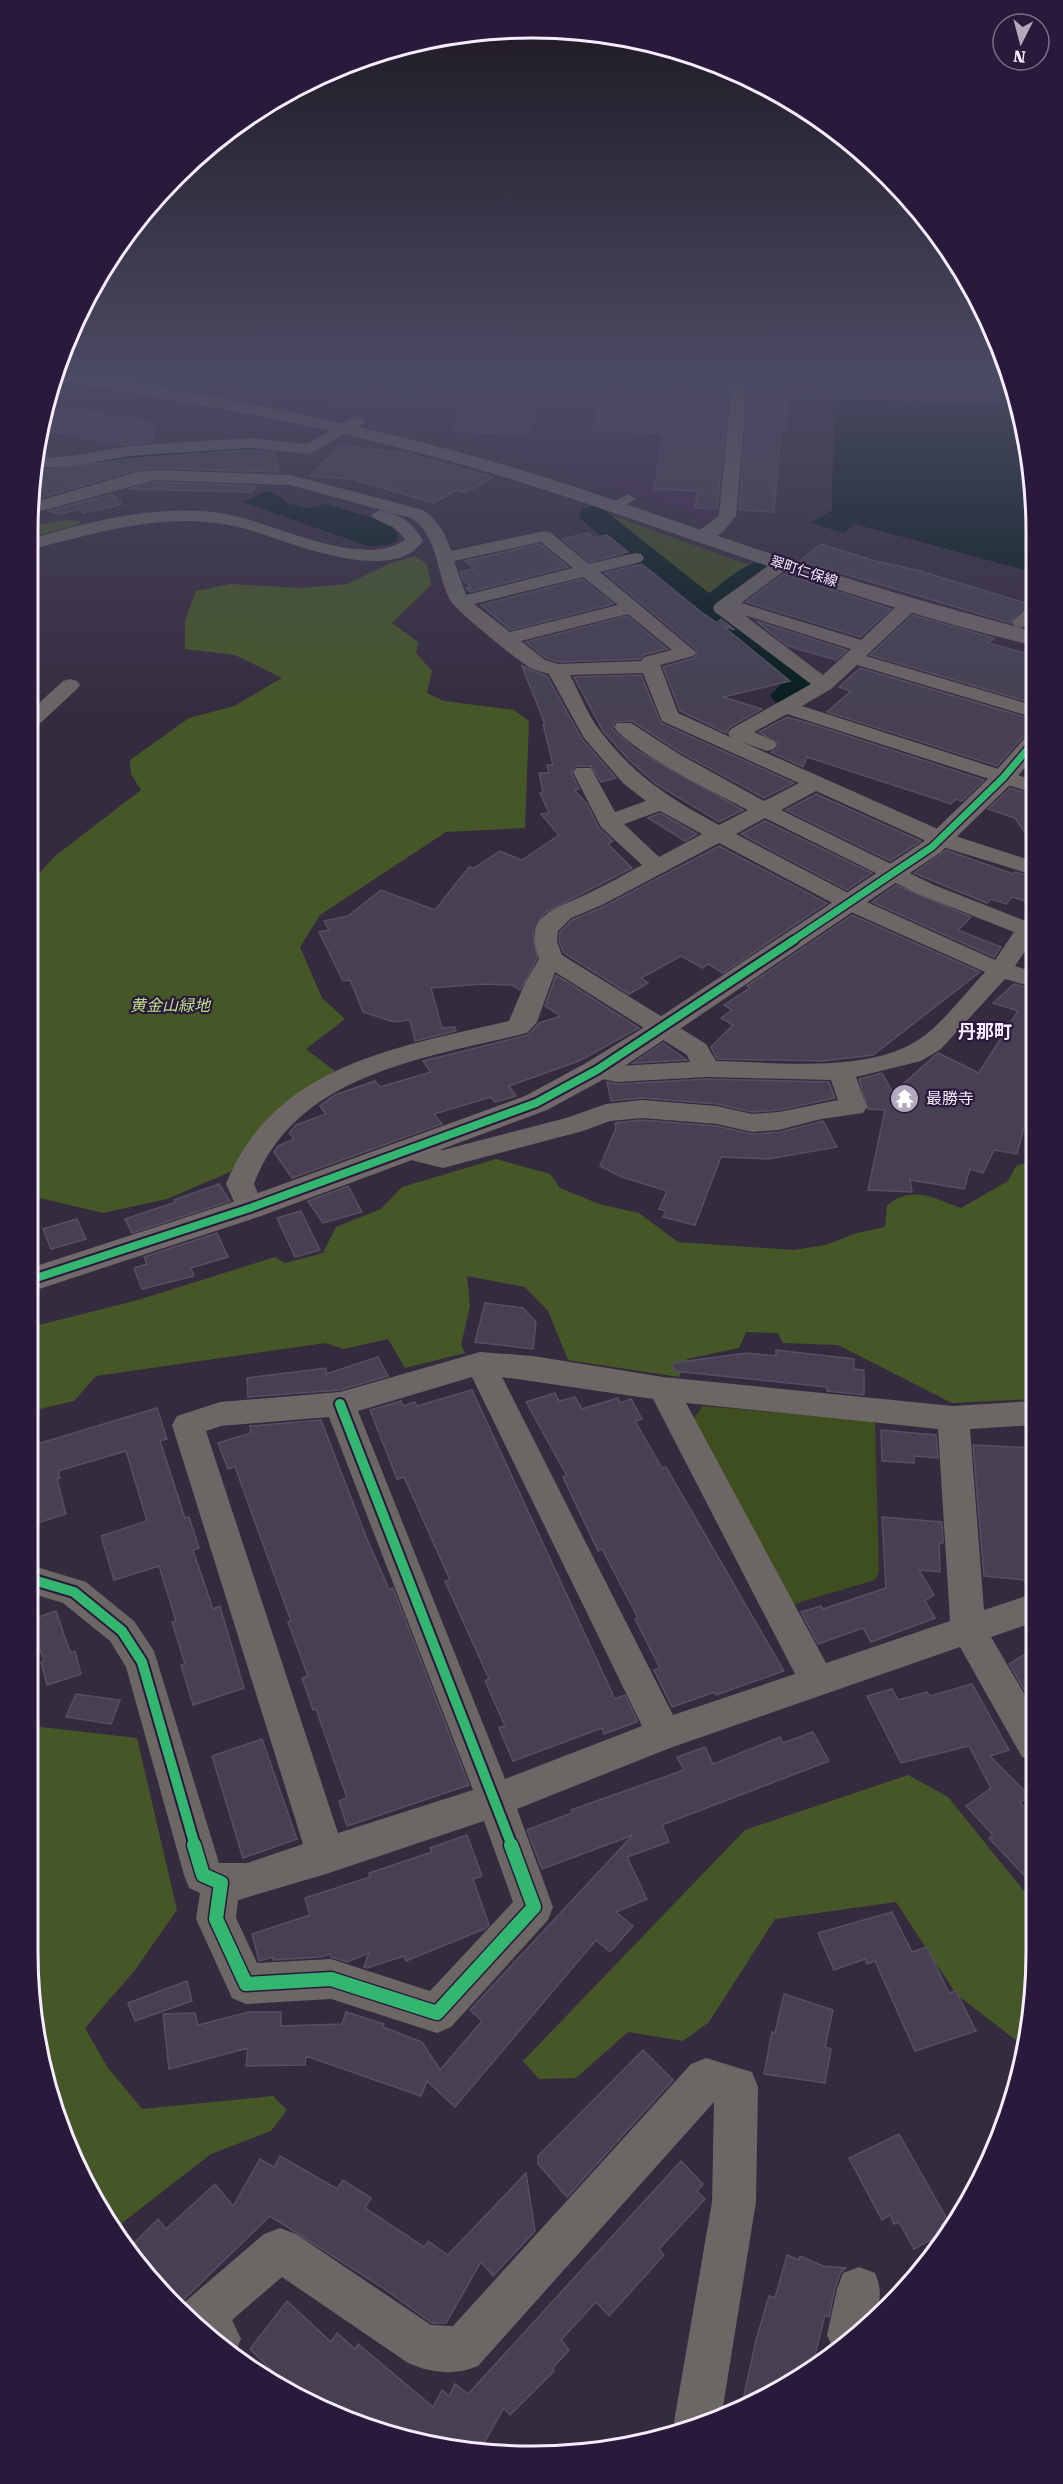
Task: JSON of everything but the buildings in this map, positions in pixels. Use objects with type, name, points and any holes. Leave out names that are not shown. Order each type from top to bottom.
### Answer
[{"type":"main road","name":"翠町仁保線","points":[[570,489],[621,503],[709,533],[1026,623]]},
{"type":"main road","name":"翠町仁保線","points":[[709,533],[782,564],[910,604],[1026,623]]},
{"type":"street","points":[[39,507],[99,489]]},
{"type":"street","points":[[38,543],[160,516],[199,516],[245,523],[354,555],[370,557],[391,555],[406,550],[414,541],[407,526],[395,518],[287,489]]},
{"type":"street","points":[[324,489],[417,514],[428,521],[439,538],[452,584],[460,602],[538,664],[557,670],[650,667]]},
{"type":"street","points":[[709,533],[727,516],[730,489]]},
{"type":"street","points":[[446,557],[544,536],[686,652],[651,661],[650,667],[669,717]]},
{"type":"street","points":[[460,602],[635,558]]},
{"type":"street","points":[[782,564],[722,608],[824,685]]},
{"type":"street","points":[[727,604],[860,653],[1026,709]]},
{"type":"street","points":[[910,604],[824,685],[738,733],[947,833],[1026,850]]},
{"type":"street","points":[[507,639],[630,608]]},
{"type":"street","points":[[557,670],[591,734],[632,779],[661,803],[850,903],[1000,970],[1026,978]]},
{"type":"street","points":[[38,715],[70,685]]},
{"type":"street","points":[[783,706],[1026,785]]},
{"type":"street","points":[[591,734],[669,717],[817,782],[1026,865]]},
{"type":"street","points":[[624,727],[659,753],[765,810],[893,874],[952,901],[1026,926]]},
{"type":"street","points":[[38,1277],[250,1208],[536,1103],[597,1070],[661,1029],[893,874],[947,833],[1003,778],[1026,751]]},
{"type":"street","points":[[584,772],[609,822],[657,867]]},
{"type":"street","points":[[707,1069],[698,1050],[661,1029],[551,958],[545,942],[547,930],[557,916],[657,867],[817,782]]},
{"type":"street","points":[[609,822],[661,803]]},
{"type":"street","points":[[597,1070],[617,1074],[707,1069],[841,1072],[887,1063],[912,1054],[932,1043],[1000,970],[1026,936]]},
{"type":"street","points":[[250,1208],[240,1184],[248,1161],[262,1139],[280,1120],[321,1088],[356,1069],[419,1048],[469,1040],[518,1027],[525,1022],[537,983],[551,958]]},
{"type":"street","points":[[409,1151],[444,1159],[574,1125],[606,1113],[642,1109],[717,1115],[752,1123],[779,1121],[821,1110],[854,1107],[841,1072]]},
{"type":"street","points":[[480,1363],[664,1734]]},
{"type":"street","points":[[326,1856],[188,1425],[220,1414],[340,1404],[480,1363],[663,1389],[953,1418],[1026,1413]]},
{"type":"street","points":[[663,1389],[818,1682]]},
{"type":"street","points":[[221,1883],[216,1920],[246,1984],[331,1979],[437,2013],[534,1907],[495,1800],[340,1404]]},
{"type":"street","points":[[953,1418],[968,1629],[1026,1729]]},
{"type":"street","points":[[38,1581],[74,1592],[122,1631],[142,1662],[203,1875],[221,1883],[247,1881],[495,1800],[664,1734],[1026,1610]]},
{"type":"street","points":[[207,2324],[280,2250],[424,2347],[462,2350],[706,2079],[737,2087],[734,2202],[698,2417]]},
{"type":"street","points":[[851,2329],[859,2289]]},
{"type":"shaded area","points":[[622,489],[717,489],[714,513],[708,517]]},
{"type":"shaded area","points":[[832,489],[1023,489],[1026,570],[855,524],[844,533],[811,523],[832,510]]},
{"type":"shaded area","points":[[267,491],[281,497],[287,503],[307,508],[325,504],[370,517],[392,526],[398,535],[396,542],[388,545],[368,546],[242,502]]},
{"type":"green space","points":[[602,512],[755,567],[715,597],[707,598],[599,513]]},
{"type":"green space","points":[[67,520],[80,521],[77,525],[38,535],[38,524]]},
{"type":"green space","name":"黄金山緑地","points":[[415,556],[427,564],[431,585],[392,623],[418,642],[416,653],[432,671],[427,693],[444,701],[514,710],[529,721],[525,828],[446,832],[320,915],[300,947],[322,998],[345,1019],[306,1049],[335,1071],[276,1120],[230,1172],[167,1199],[103,1213],[38,1198],[38,875],[55,856],[141,790],[131,774],[130,760],[189,718],[234,706],[282,678],[235,655],[185,649],[185,620],[196,591],[230,584],[301,588],[347,584],[389,564]]},
{"type":"green space","points":[[496,1159],[550,1174],[560,1188],[599,1204],[639,1213],[678,1242],[794,1250],[825,1245],[857,1233],[885,1227],[887,1206],[905,1196],[923,1195],[961,1208],[1008,1181],[1016,1166],[1026,1163],[1026,1399],[952,1403],[838,1345],[783,1343],[778,1333],[746,1332],[739,1348],[687,1359],[679,1377],[568,1360],[548,1311],[525,1287],[467,1276],[470,1306],[461,1345],[465,1353],[405,1368],[388,1339],[344,1349],[325,1343],[96,1376],[74,1401],[38,1409],[38,1325],[138,1300],[275,1257],[285,1263],[323,1253],[336,1227],[381,1209],[402,1187]]},
{"type":"green space","points":[[703,1406],[875,1421],[879,1572],[875,1580],[794,1604],[691,1422]]},
{"type":"green space","points":[[38,1727],[137,1738],[177,1910],[135,1970],[85,2028],[108,2068],[142,2109],[273,2096],[287,2110],[271,2131],[211,2154],[120,2225],[88,2171],[75,2142],[54,2080],[47,2049],[39,1985],[38,1952]]},
{"type":"green space","points":[[908,1775],[948,1797],[1026,1894],[1026,1952],[1017,2041],[956,1994],[896,1902],[775,1919],[709,2022],[683,2041],[628,2032],[576,2078],[539,2079],[523,2061],[745,1830]]},
{"type":"waterway","points":[[593,515],[802,684],[787,695]]},
{"type":"waterway","points":[[706,606],[720,600],[763,569]]},
{"type":"cycle path","points":[[38,1277],[250,1208],[536,1103],[597,1070],[661,1029],[932,847],[1003,778],[1026,751]]},
{"type":"cycle path","points":[[38,1581],[74,1592],[122,1631],[142,1662],[203,1875],[221,1883],[216,1919],[246,1984],[331,1979],[437,2013],[534,1907],[495,1800],[340,1404]]},
{"type":"place","name":"最勝寺","points":[[905,1098]]},
{"type":"district","name":"丹那町","points":[[985,1032]]}]
